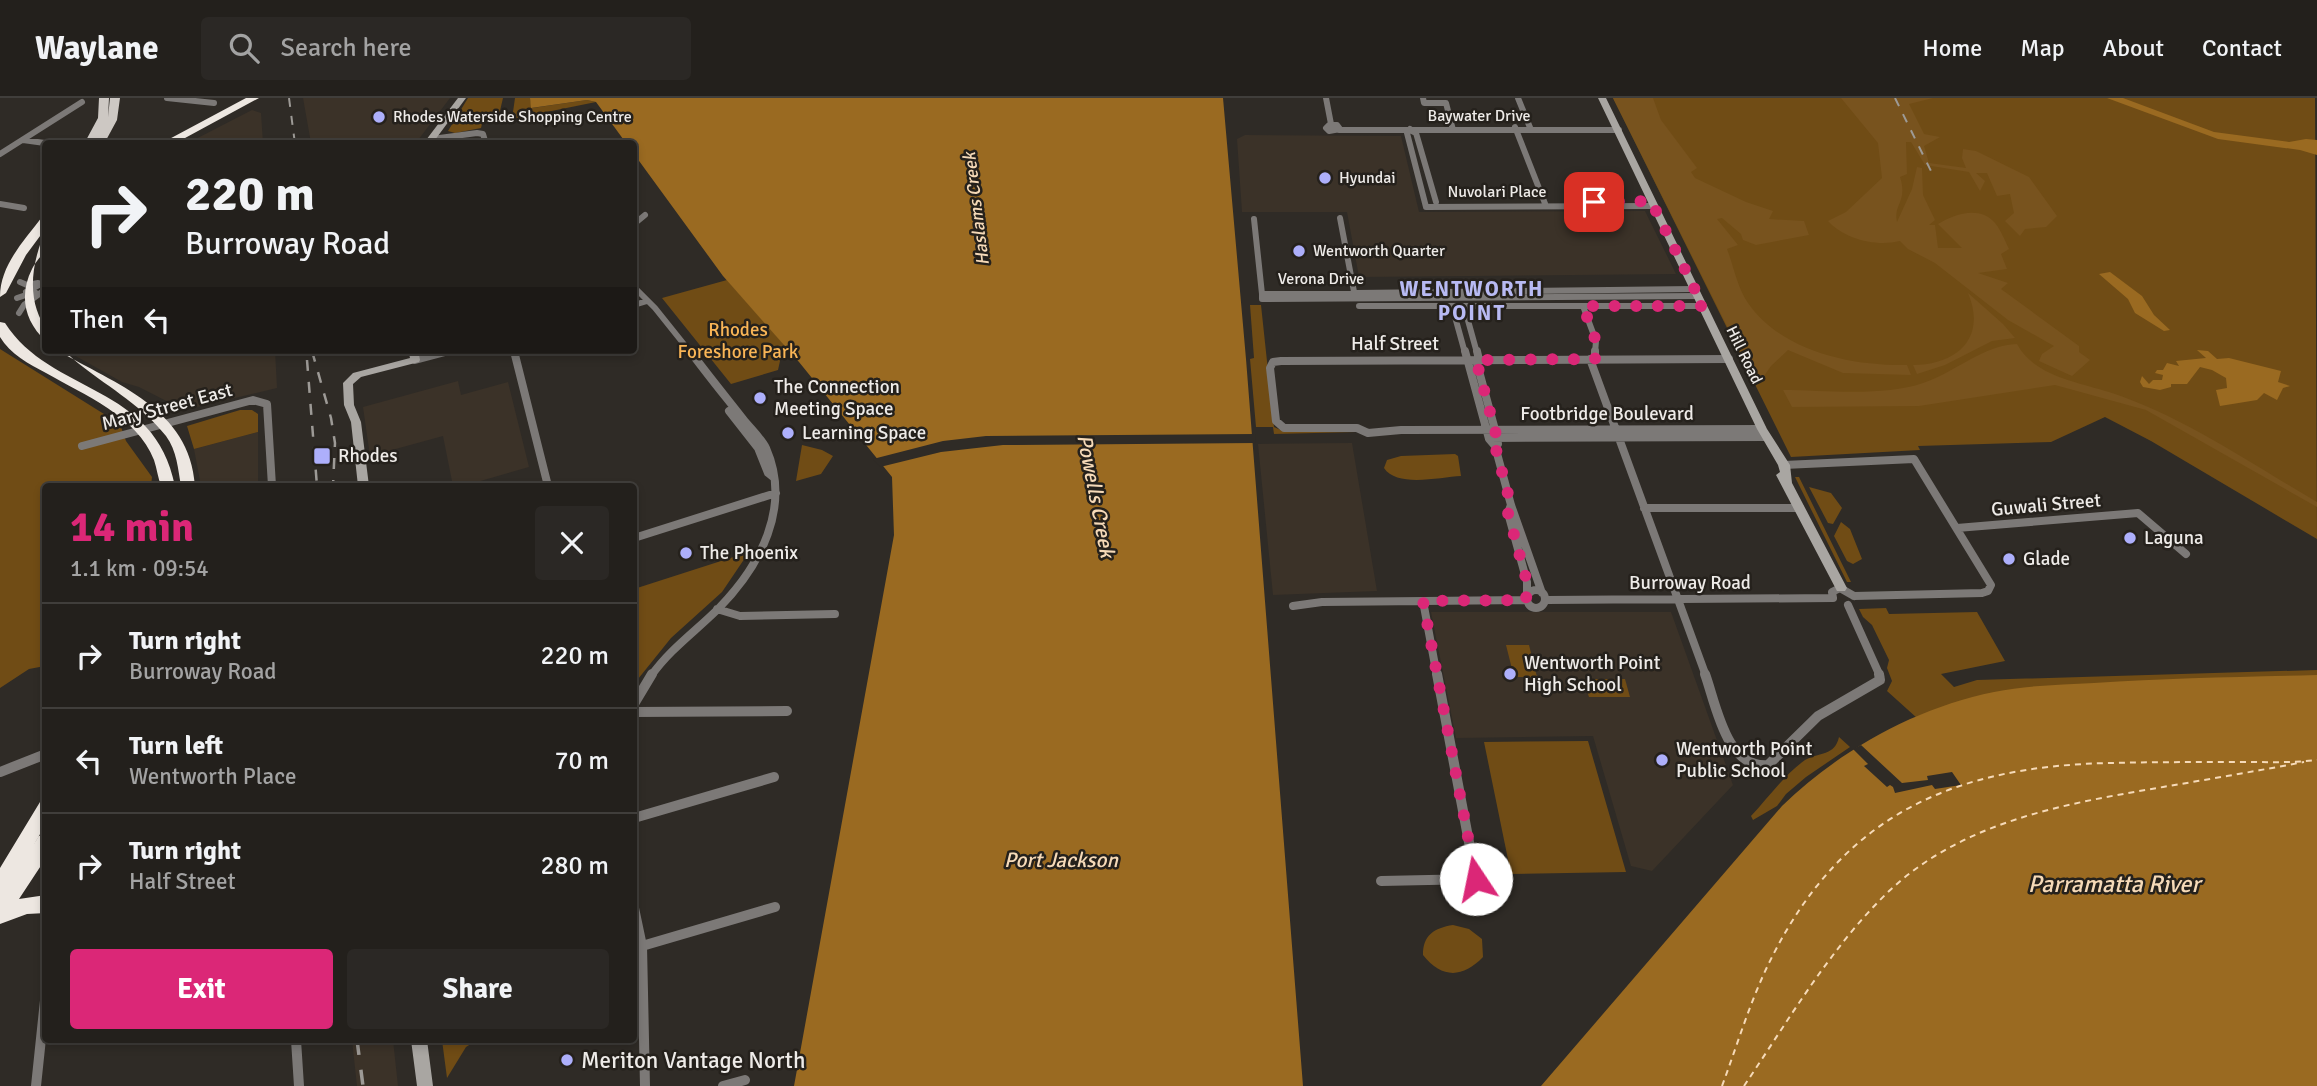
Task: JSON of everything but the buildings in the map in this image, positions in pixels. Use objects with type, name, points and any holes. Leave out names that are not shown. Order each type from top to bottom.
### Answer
[{"type":"highway","points":[[173,140],[257,99]]},
{"type":"highway","points":[[187,140],[257,99]]},
{"type":"highway","points":[[42,224],[29,242],[13,285],[26,330],[42,344]]},
{"type":"highway","points":[[29,242],[42,230]]},
{"type":"highway","points":[[0,299],[42,247]]},
{"type":"highway","points":[[0,293],[13,285]]},
{"type":"highway","points":[[0,326],[20,352],[108,403],[143,430],[151,439],[164,469],[166,483]]},
{"type":"highway","points":[[56,354],[145,406],[164,424],[181,451],[187,483]]},
{"type":"highway","points":[[0,885],[42,814]]},
{"type":"highway","points":[[0,913],[42,848]]},
{"type":"highway","points":[[0,913],[27,905],[42,904]]},
{"type":"main road","points":[[92,140],[103,118],[104,98]]},
{"type":"main road","points":[[93,140],[112,120],[117,99]]},
{"type":"street","points":[[167,98],[214,103]]},
{"type":"street","points":[[431,140],[462,98]]},
{"type":"street","name":"Baywater Drive","points":[[1326,98],[1331,124],[1326,127],[1327,130],[1618,128]]},
{"type":"street","points":[[1423,98],[1424,103],[1446,103],[1452,128]]},
{"type":"street","points":[[1518,98],[1530,128]]},
{"type":"street","name":"Hill Road","points":[[1602,98],[1764,433],[1784,465],[1787,482]]},
{"type":"street","points":[[0,154],[82,102]]},
{"type":"street","points":[[1516,128],[1545,204]]},
{"type":"street","points":[[1410,129],[1416,133],[1436,202],[1426,207],[1406,133],[1410,129]]},
{"type":"street","points":[[436,140],[477,133],[482,134],[484,140]]},
{"type":"street","points":[[23,140],[42,143]]},
{"type":"street","name":"Nuvolari Place","points":[[1436,202],[1652,204]]},
{"type":"street","points":[[0,204],[24,208]]},
{"type":"street","name":"Nuvolari Place","points":[[1426,207],[1545,204]]},
{"type":"street","points":[[637,222],[645,215]]},
{"type":"street","points":[[1340,218],[1357,299]]},
{"type":"street","name":"Verona Drive","points":[[1254,219],[1262,299],[1696,293]]},
{"type":"street","points":[[13,285],[42,284]]},
{"type":"street","points":[[13,285],[42,284]]},
{"type":"street","points":[[19,313],[42,288]]},
{"type":"street","points":[[637,290],[654,306],[765,446],[772,464],[776,493],[774,517],[766,544],[742,583],[667,656],[637,700]]},
{"type":"street","points":[[1453,298],[1474,360]]},
{"type":"street","name":"Verona Drive","points":[[1357,299],[1453,298],[1464,306],[1703,306]]},
{"type":"street","points":[[637,304],[647,301]]},
{"type":"street","points":[[1464,306],[1493,436],[1511,505],[1516,513],[1536,582],[1544,597],[1542,606],[1536,607],[1527,597],[1527,582],[1508,513],[1511,505]]},
{"type":"street","points":[[1583,306],[1596,341],[1592,359],[1617,433],[1729,739],[1744,760],[1759,766],[1771,762],[1824,712],[1880,680],[1879,670],[1848,605],[1837,593]]},
{"type":"street","points":[[515,354],[547,483]]},
{"type":"street","points":[[363,483],[356,422],[349,405],[347,389],[350,379],[357,374],[414,355]]},
{"type":"street","name":"Half Street","points":[[1273,362],[1729,359]]},
{"type":"street","name":"Footbridge Boulevard","points":[[1273,362],[1270,368],[1276,421],[1279,426],[1357,428],[1368,433],[1493,436],[1764,433]]},
{"type":"street","name":"Mary Street East","points":[[82,446],[253,400],[261,401]]},
{"type":"street","points":[[261,401],[268,404],[272,483]]},
{"type":"street","name":"Hill Road","points":[[1764,433],[1766,446],[1800,508],[1837,593]]},
{"type":"street","points":[[1784,465],[1909,458],[1918,462],[1990,583],[1988,591],[1854,596],[1837,593]]},
{"type":"street","points":[[637,537],[776,493]]},
{"type":"street","points":[[1644,508],[1800,508]]},
{"type":"street","name":"Guwali Street","points":[[1957,528],[2138,513],[2186,554]]},
{"type":"street","name":"Burroway Road","points":[[1544,597],[1678,600],[1837,593]]},
{"type":"street","points":[[1848,605],[1855,601],[1854,596]]},
{"type":"street","points":[[1293,606],[1322,602],[1544,597]]},
{"type":"street","points":[[1381,881],[1476,879],[1423,601]]},
{"type":"street","points":[[718,609],[740,616],[835,614]]},
{"type":"street","points":[[637,712],[787,711]]},
{"type":"street","points":[[0,772],[42,756]]},
{"type":"street","points":[[637,817],[774,777]]},
{"type":"street","points":[[642,946],[775,907]]},
{"type":"street","points":[[637,922],[642,946],[645,1086]]},
{"type":"street","points":[[33,1085],[42,1020]]},
{"type":"street","points":[[296,1043],[299,1086]]},
{"type":"street","points":[[419,1043],[425,1086]]},
{"type":"street","points":[[723,1086],[745,1080]]},
{"type":"shaded area","name":"Rhodes Waterside Shopping Centre","points":[[303,98],[450,98],[418,140],[310,140]]},
{"type":"shaded area","points":[[1613,98],[1653,98],[1661,120],[1697,168],[1691,172],[1695,178],[1746,202],[1773,211],[1769,219],[1804,221],[1809,235],[1756,245],[1743,240],[1741,234],[1722,218],[1717,219],[1738,245],[1727,249],[1741,290],[1762,320],[1779,334],[1820,353],[1864,363],[1907,365],[1911,375],[1843,373],[1788,350],[1771,366],[1757,386]]},
{"type":"shaded area","points":[[1841,98],[1933,98],[1909,104],[1924,134],[1940,137],[1924,146],[1929,163],[1966,168],[1962,158],[1963,149],[1976,151],[2029,177],[2057,216],[2046,227],[2025,229],[2020,236],[2005,221],[2014,213],[2010,194],[1997,196],[1987,173],[1976,173],[1985,181],[1980,191],[1969,172],[1925,165],[1911,142],[1906,142],[1907,174],[1900,177],[1902,197],[1896,216],[1897,222],[1912,189],[1917,167],[1922,168],[1923,195],[1935,220],[1929,225],[1935,225],[1938,248],[1962,248],[1938,224],[1967,213],[1989,217],[1999,229],[2009,249],[2001,254],[2007,269],[1978,273],[2008,283],[2001,289],[2079,346],[2079,352],[2090,360],[2072,376],[2039,361],[2042,354],[2054,346],[2008,320],[1935,263],[1908,249],[1900,241],[1881,243],[1861,240],[1843,233],[1828,221],[1846,212],[1882,178],[1878,143]]},
{"type":"shaded area","points":[[252,110],[261,113],[263,140],[194,140]]},
{"type":"shaded area","points":[[1245,135],[1401,136],[1419,212],[1645,211],[1676,274],[1359,277],[1347,212],[1242,212],[1237,139]]},
{"type":"shaded area","points":[[1968,293],[2015,338],[1992,341],[1945,365],[1917,374],[1913,365],[1929,364],[1955,354],[1971,336],[1974,323]]},
{"type":"shaded area","points":[[2017,344],[2034,364],[2045,371],[2136,402],[2190,427],[2317,502],[2317,507],[2146,410],[2055,385],[1919,406],[1792,407],[1783,390],[1872,391],[1907,387],[1935,378],[1993,349]]},
{"type":"shaded area","points":[[72,354],[275,354],[277,388],[184,410],[139,387],[122,382]]},
{"type":"shaded area","points":[[458,381],[461,395],[508,382],[529,467],[473,483],[452,483],[443,436],[370,456],[363,407]]},
{"type":"shaded area","points":[[258,432],[258,483],[200,483],[194,449]]},
{"type":"shaded area","points":[[1352,443],[1377,591],[1273,595],[1258,444]]},
{"type":"shaded area","name":"Wentworth Point Public School","points":[[1431,612],[1671,612],[1733,785],[1652,871],[1631,866],[1593,736],[1456,738]]},
{"type":"shaded area","points":[[352,1043],[393,1043],[398,1086],[357,1086]]},
{"type":"green space","points":[[468,98],[503,98],[499,115],[502,120],[482,124],[481,128],[455,133],[448,131]]},
{"type":"green space","points":[[515,98],[530,98],[532,108],[587,100],[596,102],[512,119]]},
{"type":"green space","points":[[1613,98],[2315,98],[2317,539],[2151,441],[2105,417],[2051,442],[1918,446],[1920,450],[1791,457]]},
{"type":"green space","name":"Rhodes Foreshore Park","points":[[727,280],[788,349],[782,352],[778,370],[731,384],[662,298]]},
{"type":"green space","points":[[1250,305],[1261,305],[1274,427],[1285,432],[1356,432],[1274,434],[1273,427],[1256,427],[1250,359],[1254,358]]},
{"type":"green space","points":[[0,349],[120,424],[126,441],[152,477],[151,483],[42,483],[42,667],[29,669],[0,688]]},
{"type":"green space","points":[[240,410],[252,410],[258,414],[258,432],[194,449],[187,426]]},
{"type":"green space","points":[[802,445],[833,456],[821,474],[796,481]]},
{"type":"green space","points":[[1401,456],[1458,456],[1461,476],[1409,480],[1390,474],[1384,468],[1387,460]]},
{"type":"green space","points":[[1795,477],[1799,477],[1851,582],[1847,582]]},
{"type":"green space","points":[[1809,487],[1831,493],[1842,508],[1833,524],[1828,523]]},
{"type":"green space","points":[[1841,522],[1850,529],[1862,559],[1853,564],[1847,561],[1834,536]]},
{"type":"green space","points":[[749,552],[722,592],[671,638],[637,680],[637,588]]},
{"type":"green space","points":[[1886,608],[1889,614],[1977,612],[2005,661],[1941,674],[1954,687],[1977,680],[2317,670],[2317,676],[1955,703],[1917,718],[1887,691],[1892,681],[1887,668],[1889,660],[1872,625],[1859,609]]},
{"type":"green space","points":[[1506,645],[1529,645],[1537,677],[1514,677]]},
{"type":"green space","points":[[1583,679],[1625,679],[1630,697],[1589,697]]},
{"type":"green space","points":[[1839,737],[1850,747],[1806,777],[1786,794],[1777,806],[1753,820],[1751,816],[1791,772],[1805,760],[1830,751]]},
{"type":"green space","points":[[1588,741],[1626,872],[1511,874],[1484,742]]},
{"type":"green space","points":[[1453,925],[1469,929],[1482,939],[1483,957],[1468,969],[1453,973],[1438,968],[1423,955],[1425,942],[1431,934],[1440,928]]},
{"type":"green space","points":[[442,1043],[472,1043],[466,1047],[447,1078]]},
{"type":"water","name":"Port Jackson","points":[[530,98],[1223,98],[1303,1086],[794,1086],[894,535],[892,477],[799,362],[723,276],[637,158],[637,140],[624,140],[596,102],[587,100],[531,108]]},
{"type":"water","points":[[2107,98],[2123,98],[2214,132],[2289,142],[2317,140],[2317,155],[2300,150],[2218,139]]},
{"type":"water","points":[[2110,272],[2142,296],[2154,315],[2170,330],[2164,331],[2135,313],[2128,299],[2099,274]]},
{"type":"water","points":[[2197,350],[2208,351],[2217,359],[2229,358],[2281,371],[2278,382],[2290,386],[2283,388],[2277,400],[2264,393],[2257,400],[2220,406],[2216,390],[2227,388],[2226,378],[2200,367],[2187,384],[2171,384],[2171,387],[2160,390],[2143,387],[2140,382],[2142,376],[2149,384],[2153,380],[2162,380],[2163,375],[2155,373],[2157,370],[2163,370],[2167,363],[2179,366],[2176,361],[2206,358]]},
{"type":"water","name":"Parramatta River","points":[[2317,675],[2317,1086],[1541,1086],[1782,806],[1828,767],[1880,734],[1907,720],[1965,699],[2019,688],[2150,680]]},
{"type":"pier","points":[[1255,434],[1256,443],[1003,445],[941,452],[880,467],[873,459],[943,441],[986,436]]},
{"type":"pier","points":[[1861,745],[1902,783],[1928,780],[1927,776],[1952,772],[1961,785],[1935,789],[1932,785],[1895,793],[1893,787],[1887,787],[1864,766],[1868,764],[1853,749]]},
{"type":"ferry route","points":[[1722,1086],[1764,973],[1801,908],[1833,867],[1870,834],[1910,808],[1954,788],[2002,774],[2054,766],[2317,760]]},
{"type":"ferry route","points":[[1744,1086],[1846,938],[1886,894],[1915,869],[1947,849],[1980,833],[2052,809],[2126,793],[2304,762]]},
{"type":"railway","points":[[289,98],[294,140]]},
{"type":"railway","points":[[1895,98],[1931,171]]},
{"type":"railway","points":[[313,354],[331,418],[335,443],[333,483]]},
{"type":"railway","points":[[307,360],[317,483]]},
{"type":"railway","points":[[357,1043],[363,1086]]},
{"type":"place","name":"Rhodes Waterside Shopping Centre","points":[[379,117]]},
{"type":"place","name":"Hyundai","points":[[1325,178]]},
{"type":"place","name":"Wentworth Quarter","points":[[1299,251]]},
{"type":"place","name":"The Connection Meeting Space","points":[[760,398]]},
{"type":"place","name":"Learning Space","points":[[788,433]]},
{"type":"place","name":"Rhodes","points":[[322,456]]},
{"type":"place","name":"Laguna","points":[[2130,538]]},
{"type":"place","name":"The Phoenix","points":[[686,553]]},
{"type":"place","name":"Glade","points":[[2009,559]]},
{"type":"place","name":"Wentworth Point High School","points":[[1510,674]]},
{"type":"place","name":"Wentworth Point Public School","points":[[1662,760]]},
{"type":"place","name":"Meriton Vantage North","points":[[567,1060]]},
{"type":"district","name":"WENTWORTH POINT","points":[[1472,301]]},
{"type":"route","points":[[1476,879],[1423,601],[1526,600],[1527,582],[1508,513],[1511,505],[1495,446],[1499,443],[1476,360],[1595,359],[1596,341],[1583,306],[1703,306],[1651,201],[1594,202]]},
{"type":"water label","name":"Haslams Creek","points":[[976,209]]},
{"type":"water label","name":"Powells Creek","points":[[1096,496]]}]
